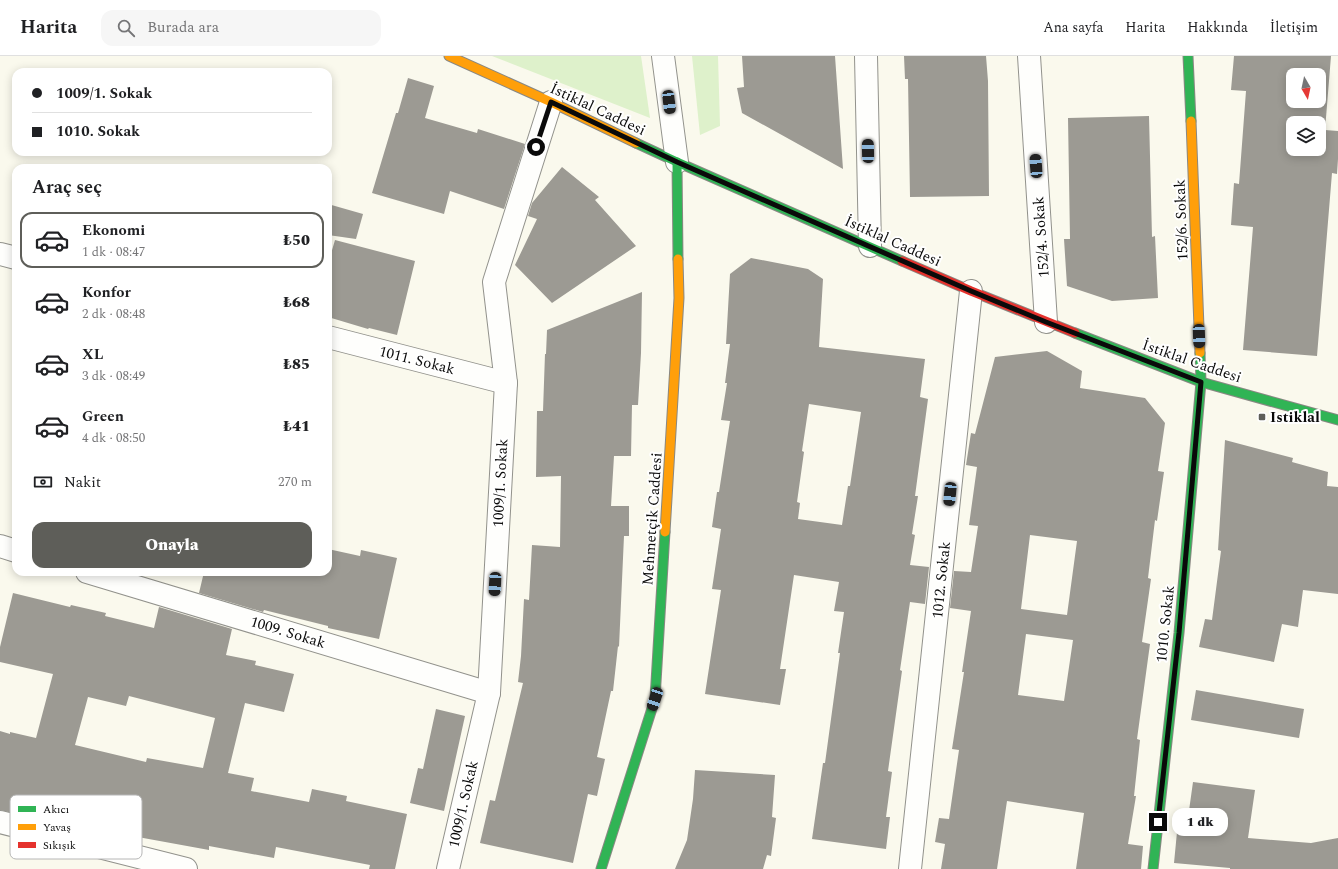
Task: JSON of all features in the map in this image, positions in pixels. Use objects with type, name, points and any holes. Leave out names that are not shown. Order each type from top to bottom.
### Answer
[{"type":"street","name":"İstiklal Caddesi","points":[[449,56],[551,102],[677,162],[971,291],[1046,322],[1201,382],[1338,420]]},
{"type":"street","points":[[663,56],[677,162]]},
{"type":"street","points":[[866,56],[870,246]]},
{"type":"street","name":"152/4. Sokak","points":[[1029,56],[1046,322]]},
{"type":"street","name":"152/6. Sokak","points":[[1188,56],[1201,382]]},
{"type":"street","name":"1009/1. Sokak","points":[[448,869],[489,693],[506,383],[494,282],[551,102]]},
{"type":"street","name":"Mehmetçik Caddesi","points":[[601,869],[655,699],[679,298],[677,162]]},
{"type":"street","points":[[0,254],[12,257]]},
{"type":"street","name":"1012. Sokak","points":[[910,869],[971,291]]},
{"type":"street","name":"1011. Sokak","points":[[332,339],[506,383]]},
{"type":"street","name":"1010. Sokak","points":[[1153,869],[1179,633],[1201,382]]},
{"type":"street","points":[[0,546],[12,550]]},
{"type":"street","name":"1009. Sokak","points":[[100,576],[489,693]]},
{"type":"street","points":[[0,822],[10,825]]},
{"type":"street","points":[[142,858],[186,869]]},
{"type":"green space","points":[[492,56],[641,56],[650,118]]},
{"type":"green space","points":[[692,56],[718,56],[720,126],[700,135]]},
{"type":"building","points":[[742,56],[835,56],[843,169],[742,113],[737,88],[744,87]]},
{"type":"building","points":[[904,56],[986,56],[988,81],[989,196],[910,197],[908,79],[905,79]]},
{"type":"building","points":[[1234,56],[1331,56],[1326,118],[1326,116],[1286,116],[1286,156],[1326,156],[1326,130],[1338,131],[1337,174],[1332,173],[1317,356],[1243,350],[1253,227],[1231,225],[1234,183],[1239,184],[1246,91],[1231,90]]},
{"type":"building","points":[[408,78],[434,86],[425,118],[477,133],[478,129],[525,144],[504,209],[450,191],[444,214],[372,193]]},
{"type":"building","points":[[1149,116],[1152,237],[1155,236],[1158,298],[1112,301],[1067,286],[1064,239],[1070,239],[1068,118]]},
{"type":"building","points":[[562,167],[599,197],[595,200],[636,246],[552,303],[515,265],[537,219],[528,216],[532,203]]},
{"type":"building","points":[[332,205],[363,214],[356,239],[332,236]]},
{"type":"building","points":[[335,240],[415,261],[397,335],[368,329],[332,318],[332,250]]},
{"type":"building","points":[[751,258],[808,269],[823,279],[819,347],[925,359],[920,397],[928,399],[915,496],[918,496],[912,534],[915,535],[910,565],[929,567],[925,604],[910,602],[888,771],[892,772],[886,817],[890,817],[886,849],[812,839],[823,763],[825,763],[840,653],[838,653],[844,612],[834,611],[839,582],[794,575],[780,669],[786,669],[780,705],[705,694],[721,590],[712,589],[721,529],[712,527],[730,421],[721,420],[727,383],[725,383],[730,344],[726,344],[730,274]],"holes":[[[809,404],[861,412],[850,486],[848,486],[842,525],[798,519],[800,503],[797,502],[804,452],[802,451]]]},
{"type":"building","points":[[642,292],[638,405],[632,405],[631,456],[614,456],[611,506],[629,506],[629,536],[624,536],[619,647],[618,646],[613,691],[611,691],[597,757],[605,759],[597,796],[588,794],[573,863],[480,843],[490,800],[495,801],[523,683],[518,682],[524,599],[529,600],[532,545],[560,547],[561,476],[536,477],[537,411],[543,411],[547,330]]},
{"type":"building","points":[[1047,351],[1082,371],[1080,388],[1145,398],[1165,423],[1158,471],[1164,472],[1157,521],[1155,520],[1148,578],[1151,579],[1142,642],[1150,644],[1137,739],[1140,740],[1134,796],[1136,796],[1128,844],[1143,846],[1141,869],[1076,869],[1084,813],[1007,801],[997,869],[941,869],[945,844],[935,842],[939,818],[949,819],[959,750],[952,749],[964,672],[962,672],[971,611],[950,608],[954,571],[971,572],[978,526],[969,525],[977,467],[966,465],[971,433],[975,434],[995,357]],"holes":[[[1030,535],[1077,541],[1067,615],[1021,609]],[[1026,634],[1073,640],[1064,701],[1018,695]]]},
{"type":"building","points":[[1225,440],[1293,458],[1292,462],[1328,472],[1327,486],[1338,487],[1338,594],[1303,590],[1298,627],[1282,624],[1274,662],[1199,647],[1205,619],[1212,620],[1221,551],[1218,550]]},
{"type":"building","points":[[332,550],[360,556],[361,550],[397,558],[379,639],[328,628],[328,626],[264,610],[263,612],[199,593],[203,576],[332,576]]},
{"type":"building","points":[[13,593],[70,607],[71,605],[106,613],[105,616],[154,628],[159,607],[232,629],[226,655],[256,661],[255,665],[294,674],[284,712],[245,703],[228,773],[254,778],[251,791],[309,802],[312,789],[347,796],[346,801],[407,814],[395,869],[369,869],[370,865],[276,847],[274,858],[209,846],[209,850],[142,838],[142,795],[10,795],[10,812],[0,810],[0,731],[36,738],[53,674],[0,662],[0,647]],"holes":[[[129,696],[215,718],[203,768],[147,758],[146,762],[75,745],[88,697],[126,706]]]},
{"type":"building","points":[[1196,690],[1304,709],[1299,738],[1191,720]]},
{"type":"building","points":[[436,709],[465,716],[444,811],[410,803],[418,768],[423,769]]},
{"type":"building","points":[[695,770],[775,775],[772,817],[776,818],[771,856],[767,855],[763,869],[675,869],[687,840],[693,799]]},
{"type":"building","points":[[1193,782],[1255,790],[1248,838],[1311,843],[1338,838],[1338,869],[1230,869],[1174,863],[1177,832],[1186,832]]},
{"type":"traffic: fast","points":[[1188,56],[1191,121]]},
{"type":"traffic: fast","points":[[636,143],[902,261]]},
{"type":"traffic: fast","points":[[677,162],[678,259]]},
{"type":"traffic: fast","points":[[1075,333],[1201,382],[1338,420]]},
{"type":"traffic: fast","points":[[1153,869],[1179,633],[1201,382],[1200,353]]},
{"type":"traffic: fast","points":[[601,869],[655,699],[665,532]]},
{"type":"traffic: slow","points":[[449,56],[551,102],[636,143]]},
{"type":"traffic: slow","points":[[1191,121],[1200,353]]},
{"type":"traffic: slow","points":[[665,532],[679,298],[678,259]]},
{"type":"traffic: jam","points":[[902,261],[1075,333]]},
{"type":"place","name":"Istiklal","points":[[1262,417]]},
{"type":"route","points":[[536,147],[551,102],[677,162],[971,291],[1046,322],[1201,382],[1179,633],[1158,822]]}]
